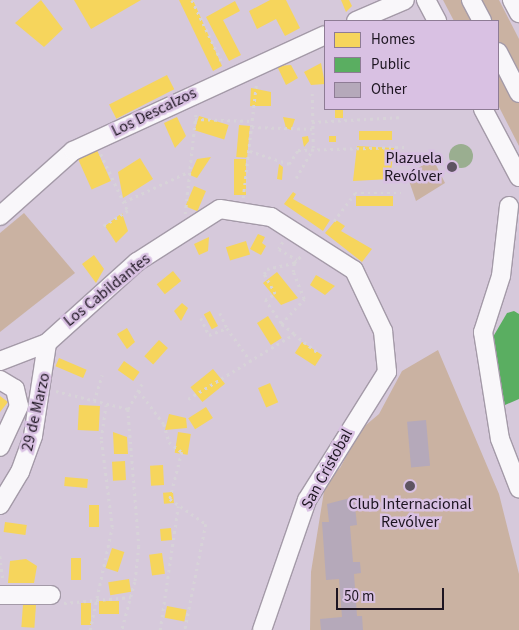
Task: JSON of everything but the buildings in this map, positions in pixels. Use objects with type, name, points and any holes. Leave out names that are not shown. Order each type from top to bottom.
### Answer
[{"type":"street","points":[[358,20],[405,0]]},
{"type":"street","points":[[426,0],[437,20]]},
{"type":"street","points":[[470,0],[481,20]]},
{"type":"street","points":[[512,0],[519,13]]},
{"type":"street","name":"Los Descalzos","points":[[0,216],[73,151],[258,63],[324,35]]},
{"type":"street","points":[[499,54],[519,93]]},
{"type":"street","points":[[484,110],[519,177]]},
{"type":"street","points":[[509,206],[501,276],[483,332],[500,439],[519,488]]},
{"type":"street","name":"Los Cabildantes","points":[[0,361],[47,343],[137,262],[190,228],[220,210],[241,210],[271,217],[354,270],[362,281],[383,331],[388,372]]},
{"type":"street","name":"29 de Marzo","points":[[0,505],[20,472],[33,436],[43,387],[47,343]]},
{"type":"street","name":"San Cristobal","points":[[262,630],[307,500],[388,372]]},
{"type":"street","points":[[0,380],[19,396],[16,419],[1,443]]},
{"type":"street","points":[[3,595],[55,599]]},
{"type":"path","points":[[192,0],[229,77]]},
{"type":"path","points":[[241,210],[250,151],[258,63]]},
{"type":"path","points":[[296,178],[313,148],[312,90]]},
{"type":"path","points":[[190,95],[195,119],[184,203],[190,228]]},
{"type":"path","points":[[312,122],[403,117]]},
{"type":"path","points":[[195,119],[252,121]]},
{"type":"path","points":[[252,127],[312,129]]},
{"type":"path","points":[[95,141],[128,211],[101,228]]},
{"type":"path","points":[[250,151],[289,164],[298,150],[313,148],[404,147]]},
{"type":"path","points":[[124,202],[188,172]]},
{"type":"path","points":[[334,221],[355,193],[401,193]]},
{"type":"path","points":[[282,242],[280,249],[297,260]]},
{"type":"path","points":[[314,243],[294,263],[266,270],[264,274],[275,294],[265,300],[281,324],[318,352]]},
{"type":"path","points":[[281,324],[304,299],[294,263]]},
{"type":"path","points":[[220,313],[252,363]]},
{"type":"path","points":[[201,318],[209,335],[228,328]]},
{"type":"path","points":[[188,399],[252,363],[294,334]]},
{"type":"path","points":[[94,401],[102,375]]},
{"type":"path","points":[[122,630],[131,597],[139,546],[128,409],[143,382]]},
{"type":"path","points":[[43,387],[128,409]]},
{"type":"path","points":[[139,391],[164,424],[169,442],[181,448],[169,489],[170,498],[178,506],[206,524],[185,630]]},
{"type":"path","points":[[90,630],[112,527],[101,439],[106,404]]},
{"type":"path","points":[[160,630],[178,506]]},
{"type":"path","points":[[0,556],[3,595]]},
{"type":"path","points":[[55,599],[95,602],[131,597]]},
{"type":"shaded area","points":[[443,0],[499,0],[519,39],[519,146],[499,107],[499,20],[453,20]]},
{"type":"shaded area","points":[[461,144],[470,147],[473,156],[470,165],[461,168],[452,165],[449,156],[452,147]]},
{"type":"shaded area","points":[[433,159],[445,183],[416,201],[407,175]]},
{"type":"shaded area","points":[[24,213],[75,273],[0,332],[0,233]]},
{"type":"shaded area","name":"Club Internacional Revólver","points":[[438,350],[499,494],[519,574],[519,630],[310,630],[311,572],[326,479],[340,468],[360,430],[379,414],[402,371]]},
{"type":"place","name":"Plazuela Revólver","points":[[452,167]]},
{"type":"place","name":"Club Internacional Revólver","points":[[410,486]]}]
